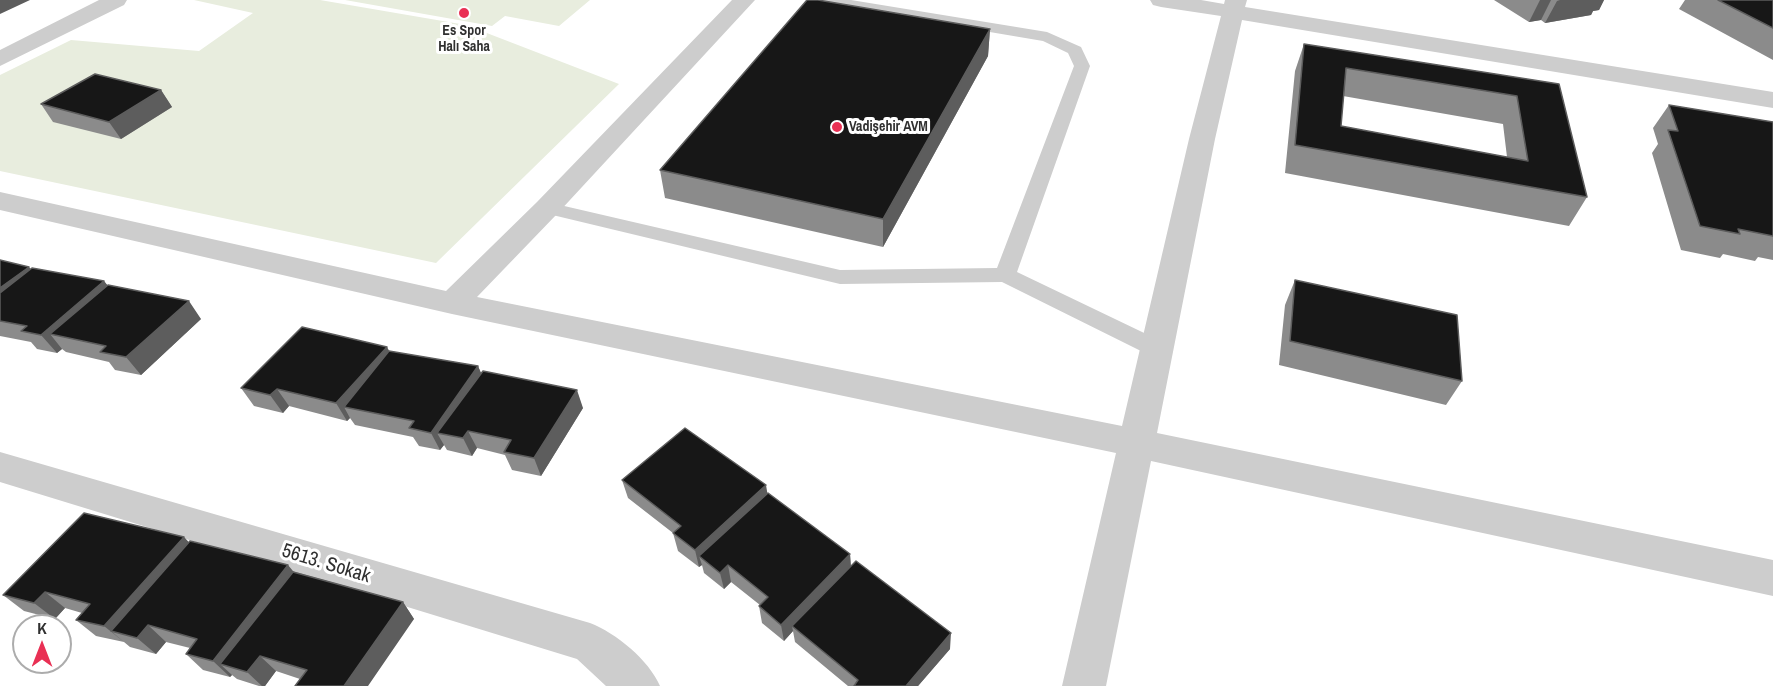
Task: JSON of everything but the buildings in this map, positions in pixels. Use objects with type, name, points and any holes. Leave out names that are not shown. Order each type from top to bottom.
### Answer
[{"type":"street","points":[[0,59],[116,0]]},
{"type":"street","points":[[452,303],[547,208],[744,0]]},
{"type":"street","points":[[1161,0],[1235,6],[1773,100]]},
{"type":"street","points":[[1084,686],[1202,139],[1235,6]]},
{"type":"street","points":[[0,201],[452,303],[1136,443],[1773,578]]},
{"type":"street","name":"5613. Sokak","points":[[0,466],[590,643],[638,686]]},
{"type":"lane","points":[[824,0],[1047,37],[1075,50],[1082,66],[1005,275]]},
{"type":"lane","points":[[547,208],[840,277],[1005,275],[1157,349]]},
{"type":"shaded area","points":[[194,0],[320,0],[466,25],[619,84],[436,263],[0,171],[0,75],[71,40],[199,51],[253,13]]},
{"type":"shaded area","name":"Es Spor Halı Saha","points":[[345,0],[590,0],[559,26],[505,16],[492,26]]},
{"type":"place","name":"Es Spor Halı Saha","points":[[464,13]]},
{"type":"place","name":"Vadişehir AVM","points":[[837,127]]}]
